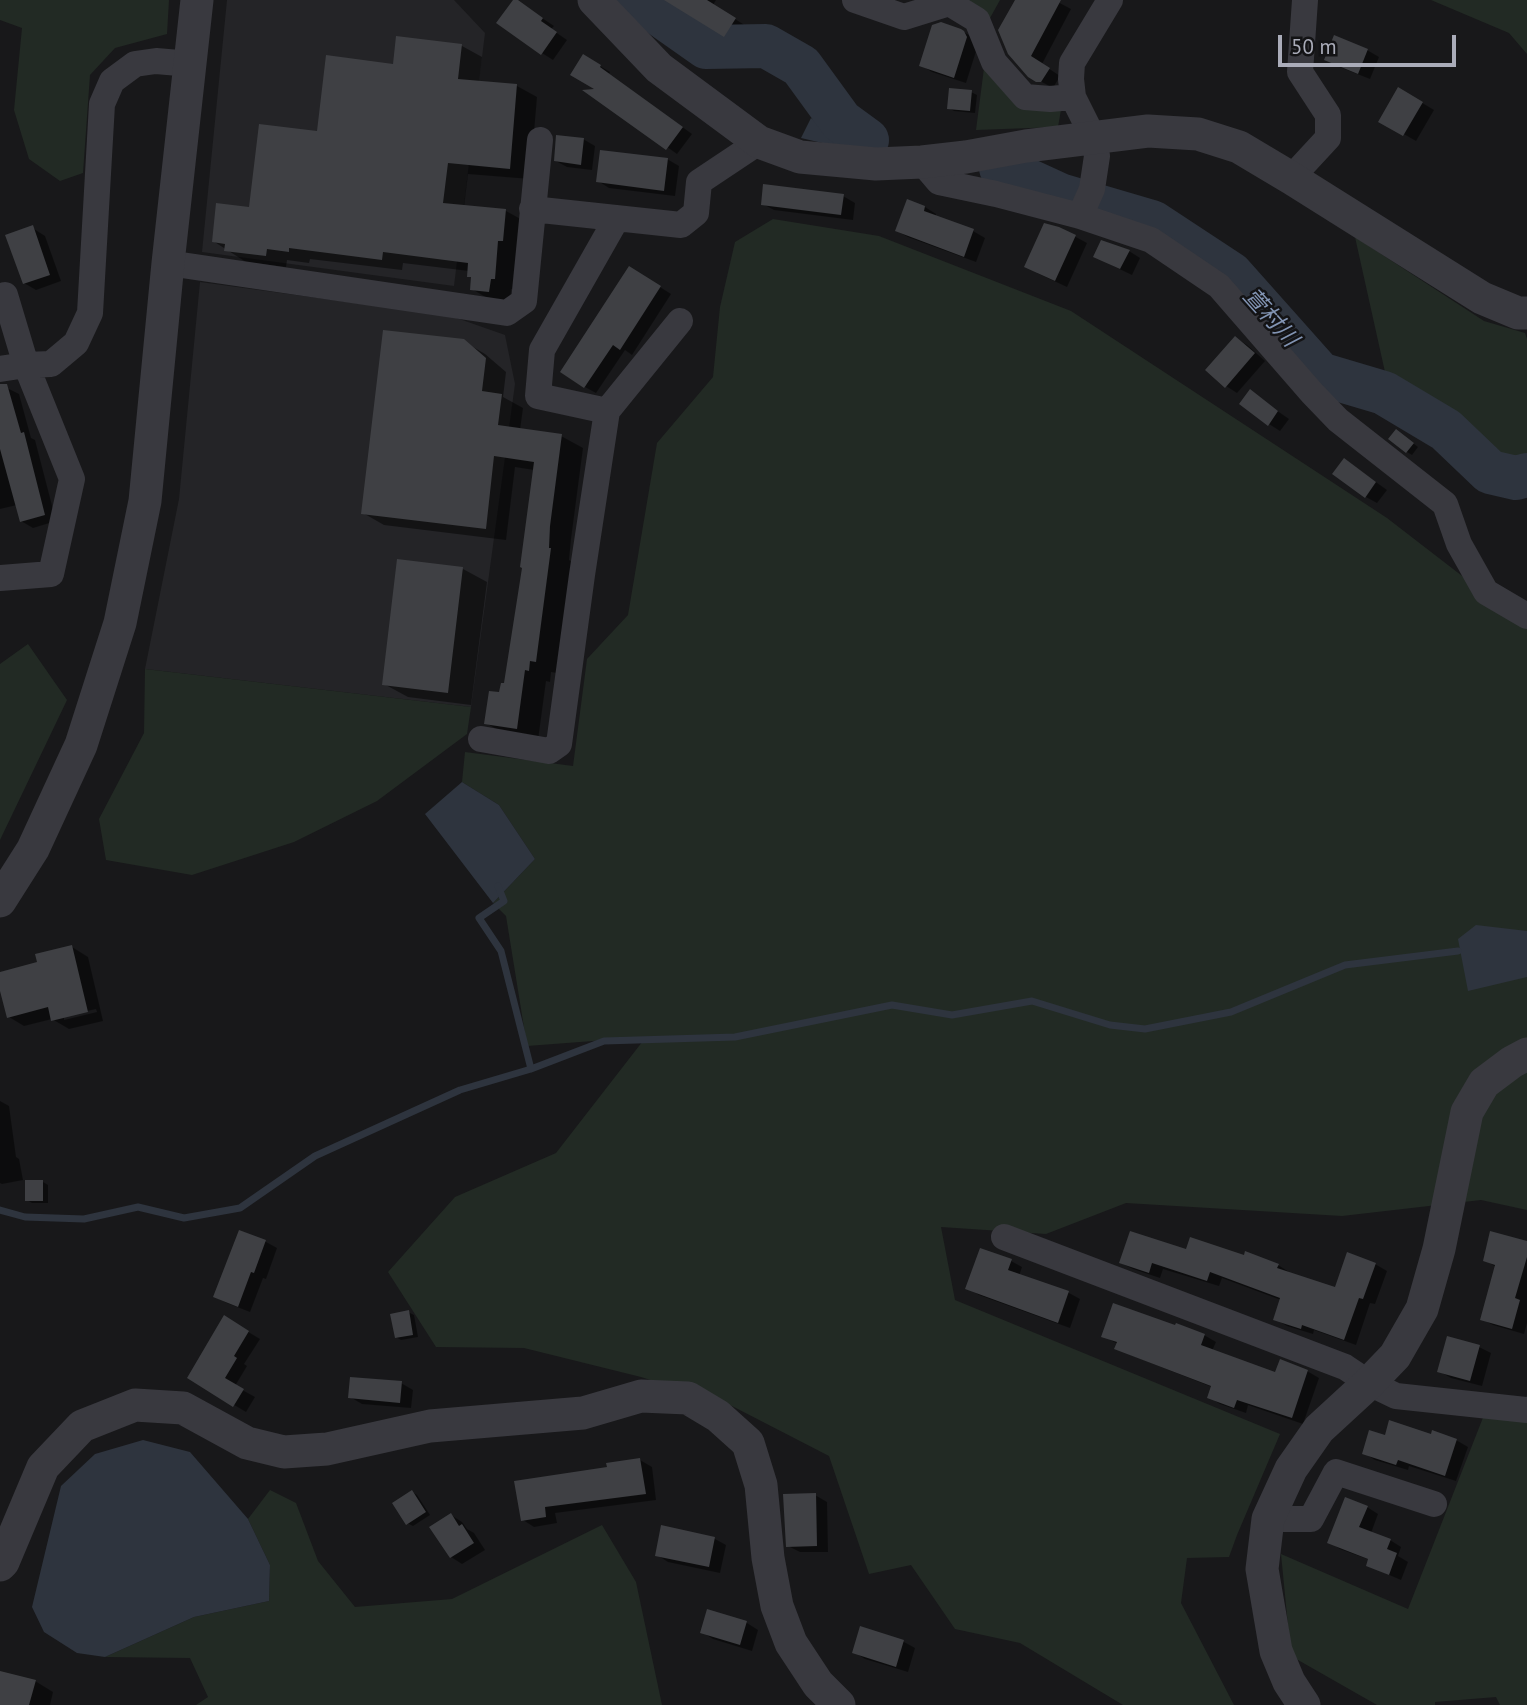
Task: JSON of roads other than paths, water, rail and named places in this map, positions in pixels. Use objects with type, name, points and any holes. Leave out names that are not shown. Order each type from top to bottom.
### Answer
[{"type":"street","points":[[0,901],[33,849],[81,745],[120,624],[145,501],[197,0]]},
{"type":"street","points":[[594,0],[659,68],[759,142],[800,157],[876,164],[922,162],[1149,131],[1198,134],[1239,147],[1482,298],[1518,313],[1527,313]]},
{"type":"street","points":[[855,0],[904,17],[949,3],[977,20],[994,62],[1026,97],[1073,97]]},
{"type":"street","points":[[1080,216],[1092,189],[1097,156],[1093,137],[1073,97],[1072,63],[1110,0]]},
{"type":"street","points":[[1291,178],[1328,138],[1328,115],[1300,72],[1305,0]]},
{"type":"street","points":[[0,369],[51,363],[76,343],[89,313],[102,104],[112,81],[135,64],[156,61],[191,64]]},
{"type":"street","points":[[168,263],[507,313],[524,301],[540,140]]},
{"type":"street","points":[[532,209],[681,225],[696,213],[699,181],[759,142]]},
{"type":"street","points":[[922,162],[939,182],[1080,216],[1151,240],[1219,286],[1338,420],[1445,504],[1460,544],[1486,592],[1527,616]]},
{"type":"street","points":[[607,411],[538,396],[542,350],[617,218]]},
{"type":"street","points":[[0,578],[51,574],[72,479],[26,365],[5,295]]},
{"type":"street","points":[[481,739],[549,751],[559,744],[607,411],[680,321]]},
{"type":"street","points":[[1304,1705],[1289,1682],[1276,1651],[1262,1569],[1268,1519],[1290,1469],[1319,1429],[1395,1356],[1422,1309],[1439,1249],[1466,1112],[1484,1083],[1527,1054]]},
{"type":"street","points":[[1004,1237],[1345,1367],[1396,1396],[1527,1410]]},
{"type":"street","points":[[0,1565],[43,1466],[82,1426],[135,1405],[183,1408],[247,1443],[284,1452],[327,1449],[430,1426],[583,1413],[641,1396],[688,1398],[718,1416],[748,1443],[761,1485],[768,1558],[777,1606],[791,1643],[818,1684],[839,1705]]},
{"type":"street","points":[[1268,1519],[1311,1519],[1336,1472],[1434,1504]]},
{"type":"waterway","name":"萱村川","points":[[626,0],[652,9],[706,47],[766,46],[801,66],[841,121],[867,140]]},
{"type":"waterway","name":"萱村川","points":[[1001,168],[1060,195],[1152,222],[1231,274],[1320,374],[1384,393],[1446,430],[1490,472],[1516,478],[1527,475]]},
{"type":"waterway","points":[[498,886],[504,901],[479,918],[501,951],[531,1069]]},
{"type":"waterway","points":[[0,1210],[25,1217],[84,1219],[138,1207],[184,1218],[240,1208],[315,1156],[460,1090],[531,1069],[604,1041],[735,1037],[892,1005],[952,1015],[1032,1001],[1110,1025],[1145,1029],[1231,1012],[1345,965],[1458,951]]}]
